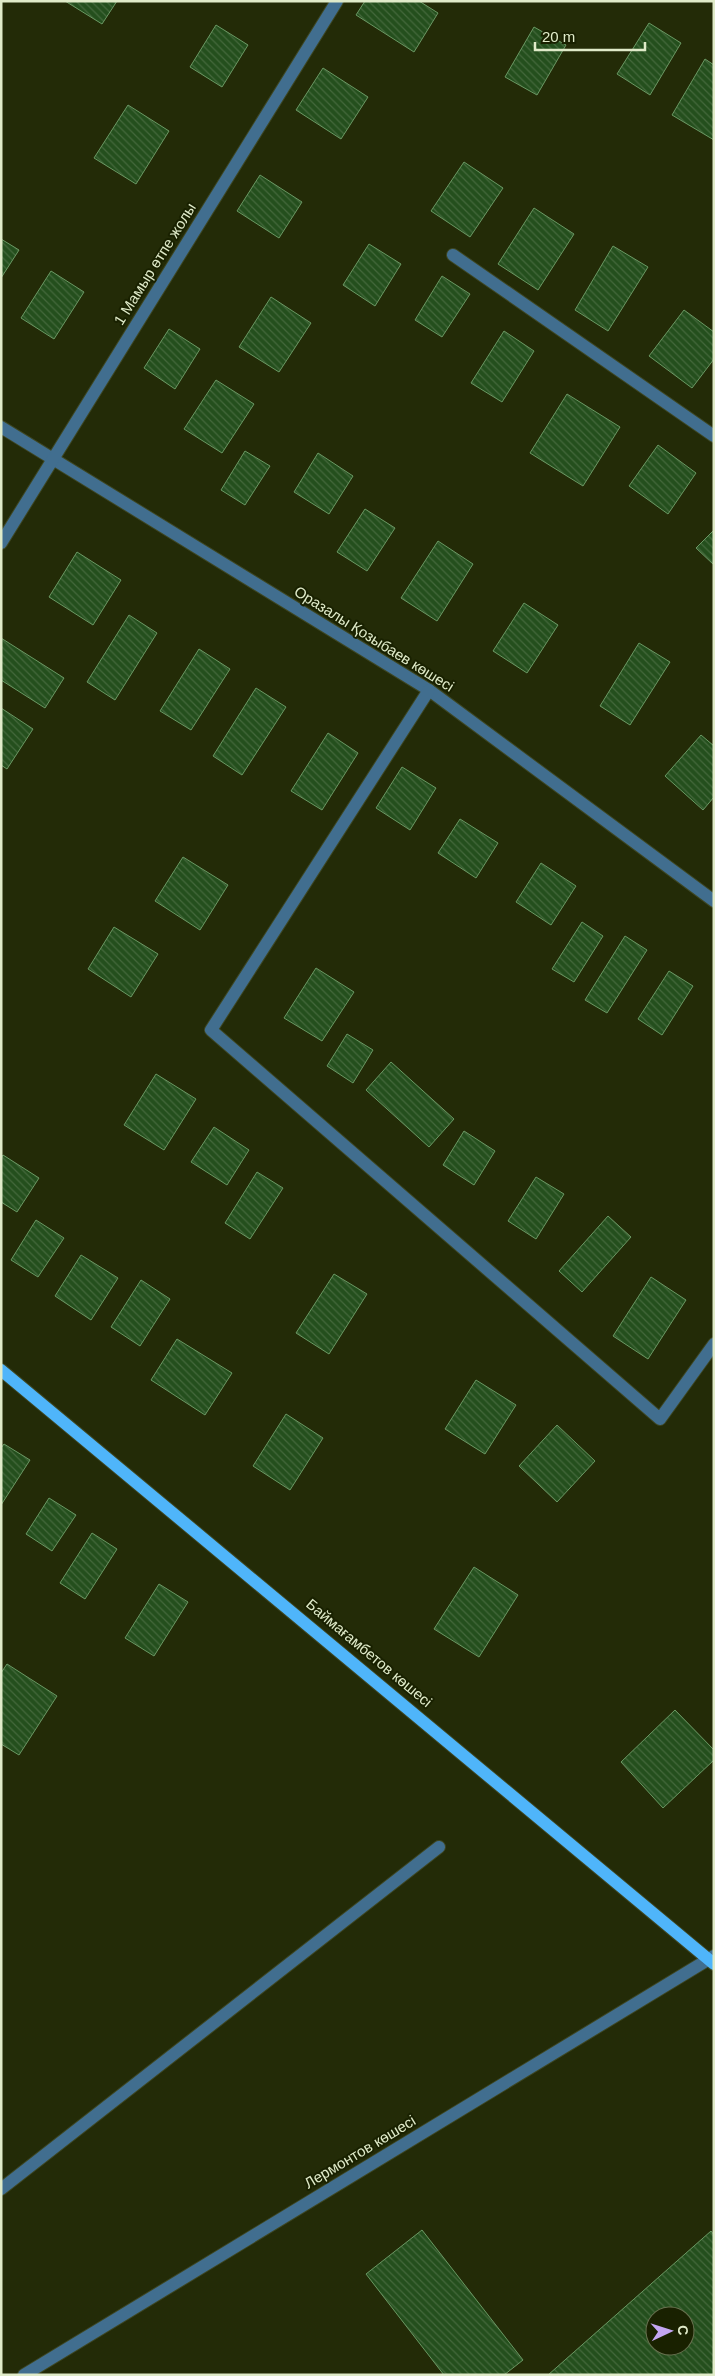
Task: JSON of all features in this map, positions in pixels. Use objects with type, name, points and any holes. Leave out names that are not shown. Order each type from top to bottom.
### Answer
[{"type":"main road","name":"Баймағамбетов көшесі","points":[[1,1370],[712,1960]]},
{"type":"street","name":"1 Мамыр өтпе жолы","points":[[1,543],[337,1]]},
{"type":"street","points":[[453,255],[714,436]]},
{"type":"street","name":"Оразалы Қозыбаев көшесі","points":[[1,427],[429,690],[714,900]]},
{"type":"street","points":[[429,690],[212,1030],[660,1419],[714,1344]]},
{"type":"street","points":[[1,2189],[438,1847]]},
{"type":"street","name":"Лермонтов көшесі","points":[[24,2375],[712,1960]]},
{"type":"building","points":[[65,1],[117,1],[102,24]]},
{"type":"building","points":[[365,1],[419,1],[438,13],[414,52],[356,15]]},
{"type":"building","points":[[649,23],[681,43],[650,95],[617,74]]},
{"type":"building","points":[[216,25],[248,45],[222,87],[190,67]]},
{"type":"building","points":[[534,27],[566,45],[537,95],[505,77]]},
{"type":"building","points":[[705,59],[714,65],[714,140],[672,115]]},
{"type":"building","points":[[323,68],[368,97],[341,139],[296,110]]},
{"type":"building","points":[[128,105],[169,131],[136,184],[94,158]]},
{"type":"building","points":[[464,162],[503,188],[470,237],[431,211]]},
{"type":"building","points":[[260,175],[302,202],[279,238],[237,211]]},
{"type":"building","points":[[534,208],[574,234],[538,290],[498,264]]},
{"type":"building","points":[[1,239],[19,250],[1,278]]},
{"type":"building","points":[[369,244],[401,264],[375,306],[343,285]]},
{"type":"building","points":[[613,246],[648,267],[608,331],[575,310]]},
{"type":"building","points":[[51,271],[84,292],[54,339],[21,318]]},
{"type":"building","points":[[442,276],[470,294],[442,337],[415,320]]},
{"type":"building","points":[[271,297],[311,323],[279,372],[239,347]]},
{"type":"building","points":[[684,310],[714,332],[714,359],[692,388],[649,356]]},
{"type":"building","points":[[169,329],[200,349],[175,389],[144,368]]},
{"type":"building","points":[[504,331],[534,351],[502,402],[471,383]]},
{"type":"building","points":[[216,380],[254,404],[222,453],[184,429]]},
{"type":"building","points":[[567,394],[620,427],[583,486],[530,453]]},
{"type":"building","points":[[658,445],[696,473],[668,514],[629,486]]},
{"type":"building","points":[[245,451],[270,466],[245,505],[221,490]]},
{"type":"building","points":[[318,453],[353,476],[329,514],[294,492]]},
{"type":"building","points":[[365,509],[395,528],[367,571],[337,552]]},
{"type":"building","points":[[714,530],[714,565],[696,548]]},
{"type":"building","points":[[438,541],[473,564],[437,621],[401,598]]},
{"type":"building","points":[[77,552],[121,580],[93,625],[49,597]]},
{"type":"building","points":[[524,603],[558,625],[527,673],[493,651]]},
{"type":"building","points":[[129,615],[157,633],[115,700],[87,682]]},
{"type":"building","points":[[1,638],[64,678],[45,708],[1,680]]},
{"type":"building","points":[[639,643],[670,662],[630,725],[600,706]]},
{"type":"building","points":[[199,649],[230,669],[191,730],[160,711]]},
{"type":"building","points":[[256,688],[286,707],[242,775],[213,756]]},
{"type":"building","points":[[1,708],[33,729],[7,769],[1,765]]},
{"type":"building","points":[[328,733],[358,753],[322,810],[291,791]]},
{"type":"building","points":[[701,735],[714,746],[714,797],[703,810],[665,776]]},
{"type":"building","points":[[402,767],[436,788],[410,830],[376,808]]},
{"type":"building","points":[[460,819],[498,843],[476,878],[438,853]]},
{"type":"building","points":[[183,857],[228,885],[200,930],[155,901]]},
{"type":"building","points":[[541,863],[576,886],[551,925],[516,902]]},
{"type":"building","points":[[582,922],[603,936],[574,982],[552,969]]},
{"type":"building","points":[[114,927],[158,954],[131,997],[88,969]]},
{"type":"building","points":[[625,936],[647,950],[607,1013],[585,1000]]},
{"type":"building","points":[[316,968],[354,992],[322,1041],[284,1018]]},
{"type":"building","points":[[669,971],[693,986],[662,1035],[638,1019]]},
{"type":"building","points":[[347,1034],[373,1050],[353,1083],[327,1066]]},
{"type":"building","points":[[391,1062],[454,1119],[429,1147],[366,1090]]},
{"type":"building","points":[[156,1074],[196,1099],[164,1150],[124,1125]]},
{"type":"building","points":[[214,1127],[249,1150],[227,1185],[191,1162]]},
{"type":"building","points":[[464,1131],[495,1151],[474,1185],[443,1165]]},
{"type":"building","points":[[3,1155],[39,1178],[17,1212],[1,1202],[1,1158]]},
{"type":"building","points":[[257,1172],[283,1188],[250,1239],[225,1223]]},
{"type":"building","points":[[536,1177],[564,1194],[536,1239],[508,1221]]},
{"type":"building","points":[[608,1216],[631,1237],[582,1292],[559,1271]]},
{"type":"building","points":[[36,1220],[64,1238],[38,1277],[11,1260]]},
{"type":"building","points":[[81,1255],[118,1278],[91,1320],[55,1296]]},
{"type":"building","points":[[334,1274],[367,1294],[329,1354],[296,1333]]},
{"type":"building","points":[[651,1277],[686,1300],[648,1359],[613,1336]]},
{"type":"building","points":[[141,1280],[170,1299],[140,1346],[111,1327]]},
{"type":"building","points":[[177,1339],[232,1373],[205,1415],[151,1380]]},
{"type":"building","points":[[476,1380],[516,1405],[485,1454],[445,1429]]},
{"type":"building","points":[[286,1414],[323,1438],[290,1490],[253,1466]]},
{"type":"building","points":[[557,1425],[595,1461],[557,1502],[519,1466]]},
{"type":"building","points":[[4,1444],[30,1460],[1,1505],[1,1448]]},
{"type":"building","points":[[49,1498],[76,1515],[52,1551],[26,1534]]},
{"type":"building","points":[[92,1533],[117,1549],[85,1599],[60,1583]]},
{"type":"building","points":[[474,1567],[518,1595],[479,1657],[434,1629]]},
{"type":"building","points":[[159,1584],[188,1602],[154,1656],[125,1638]]},
{"type":"building","points":[[7,1664],[57,1696],[19,1755],[1,1744],[1,1673]]},
{"type":"building","points":[[675,1710],[714,1750],[714,1760],[663,1808],[621,1762]]},
{"type":"building","points":[[422,2230],[523,2360],[504,2375],[444,2375],[366,2274]]},
{"type":"building","points":[[711,2231],[714,2235],[714,2375],[548,2375]]}]
